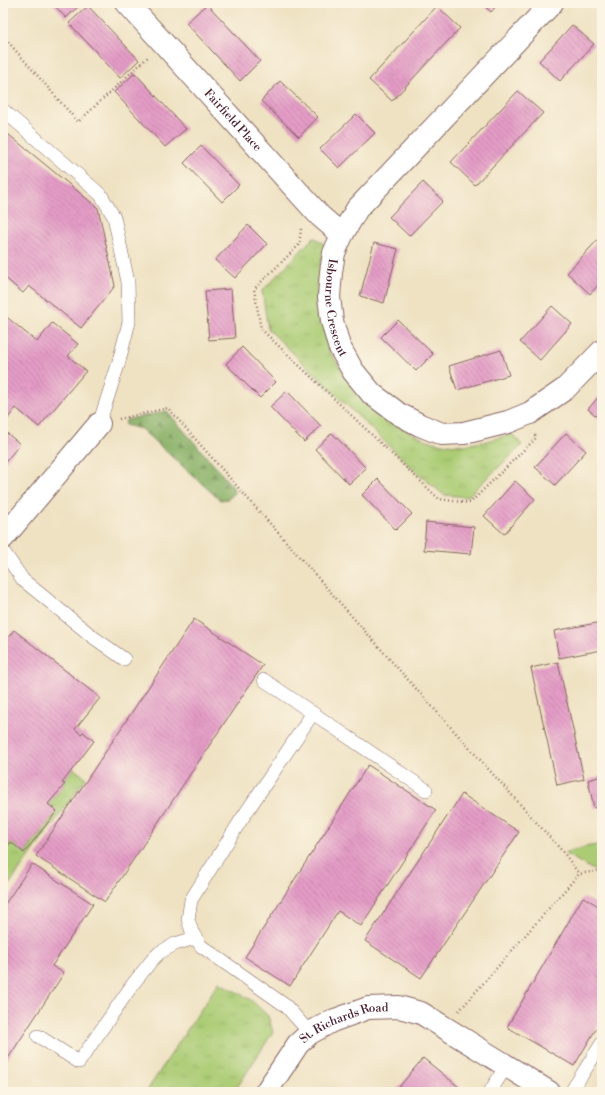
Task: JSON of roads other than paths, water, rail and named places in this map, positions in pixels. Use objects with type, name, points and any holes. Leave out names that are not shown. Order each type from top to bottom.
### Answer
[{"type":"street","name":"Fairfield Place","points":[[127,3],[320,216],[342,235]]},
{"type":"street","name":"Isbourne Crescent","points":[[552,3],[357,209],[342,235],[334,253],[329,297],[332,321],[339,346],[353,371],[372,394],[399,414],[442,434],[464,433],[508,422],[530,413],[565,389],[602,351]]},
{"type":"street","points":[[3,538],[99,424]]},
{"type":"street","name":"St. Richards Road","points":[[266,1092],[298,1044],[310,1033],[332,1021],[368,1008],[399,1007],[420,1013],[549,1092]]},
{"type":"lane","points":[[3,110],[102,195],[114,218],[128,282],[128,322],[118,365],[99,424]]},
{"type":"lane","points":[[3,551],[23,580],[124,660]]},
{"type":"lane","points":[[264,680],[426,790]]},
{"type":"lane","points":[[310,1033],[286,1006],[201,946],[192,932],[188,919],[191,900],[241,820],[313,713]]},
{"type":"lane","points":[[38,1036],[79,1062],[133,984],[152,960],[159,953],[176,944],[195,938]]},
{"type":"lane","points":[[572,1092],[602,1044]]},
{"type":"lane","points":[[490,1092],[506,1066]]}]
